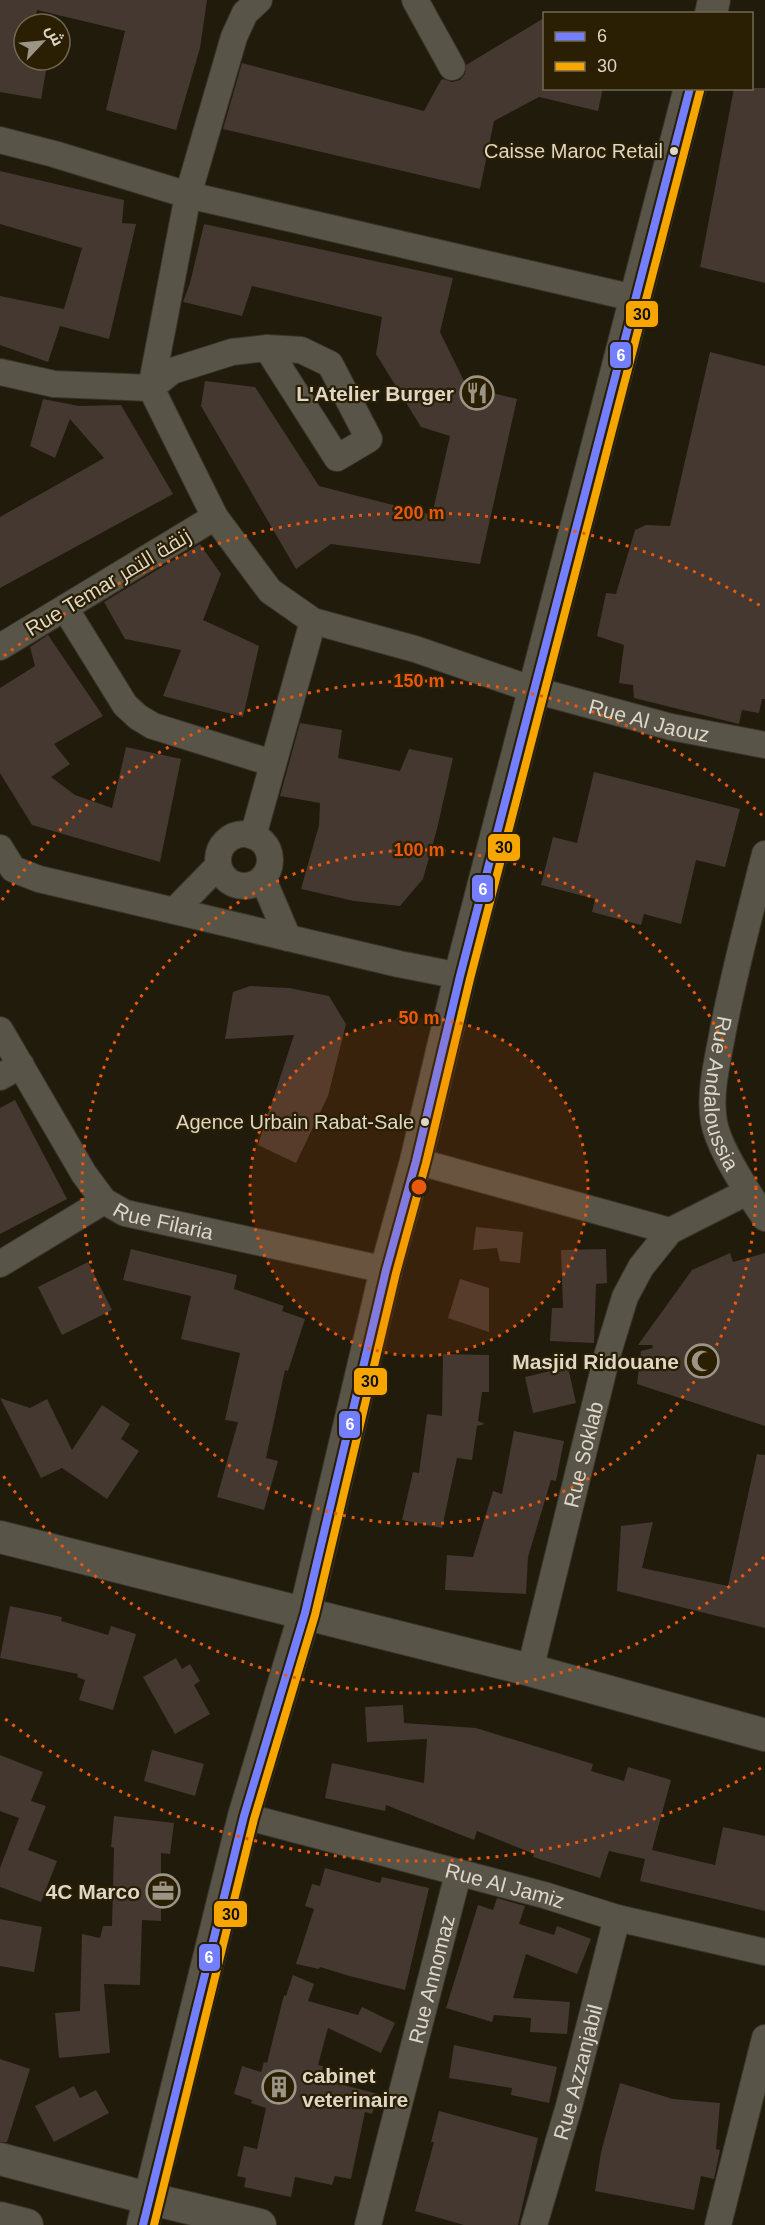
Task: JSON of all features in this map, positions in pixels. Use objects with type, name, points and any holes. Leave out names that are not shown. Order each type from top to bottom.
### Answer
[{"type":"street","points":[[151,388],[188,195],[234,37],[245,14],[259,0]]},
{"type":"street","points":[[415,0],[452,67]]},
{"type":"street","points":[[147,2212],[244,1816],[304,1613],[386,1270],[416,1161],[460,976],[689,90]]},
{"type":"street","points":[[0,140],[188,195],[634,298]]},
{"type":"street","points":[[0,372],[54,384],[151,388],[172,371],[232,352],[267,348]]},
{"type":"street","name":"Rue Al Jaouz","points":[[151,388],[215,517],[270,591],[313,621],[415,649],[534,690],[671,727],[765,745]]},
{"type":"street","name":"Rue Temar زنقة التمر","points":[[0,647],[215,517]]},
{"type":"street","points":[[65,608],[125,705],[138,717],[153,726],[272,763]]},
{"type":"street","points":[[253,836],[313,621]]},
{"type":"street","points":[[237,835],[253,836],[266,846],[270,863],[263,879],[246,887],[237,886],[222,875],[218,866],[219,850],[229,838],[237,835]]},
{"type":"street","name":"Rue Andaloussia","points":[[765,854],[725,1017],[713,1097],[714,1123],[747,1192],[765,1218]]},
{"type":"street","points":[[4,865],[39,879],[460,976]]},
{"type":"street","points":[[175,910],[218,866]]},
{"type":"street","points":[[263,879],[288,938]]},
{"type":"street","name":"Rue Filaria","points":[[0,1030],[10,1071],[104,1202],[125,1213],[386,1270]]},
{"type":"street","points":[[416,1161],[670,1231]]},
{"type":"street","name":"Rue Soklab","points":[[530,1670],[607,1356],[625,1296],[641,1267],[670,1231],[747,1192]]},
{"type":"street","points":[[0,1264],[104,1202]]},
{"type":"street","points":[[0,1537],[530,1670],[765,1735]]},
{"type":"street","name":"Rue Al Jamiz","points":[[244,1816],[544,1895],[617,1918],[765,1952]]},
{"type":"street","name":"Rue Annomaz","points":[[368,2225],[458,1874]]},
{"type":"street","name":"Rue Azzanjabil","points":[[534,2225],[569,2106],[617,1918]]},
{"type":"street","points":[[718,2225],[765,2038]]},
{"type":"street","points":[[0,2158],[147,2212],[260,2225]]},
{"type":"street","points":[[0,2218],[27,2225]]},
{"type":"building","points":[[0,0],[207,0],[200,48],[176,130],[106,110],[125,31],[72,18],[72,12],[37,10],[37,12],[12,12],[12,72],[46,72],[41,99],[0,92]]},
{"type":"building","points":[[543,19],[543,90],[603,90],[598,111],[539,97],[494,121],[480,189],[223,129],[242,63],[424,111],[441,80],[452,82],[460,80],[465,74],[466,65]]},
{"type":"building","points":[[765,88],[765,283],[700,267],[734,90]]},
{"type":"building","points":[[0,171],[124,200],[122,223],[136,224],[109,339],[60,326],[48,362],[0,345],[0,296],[64,309],[82,248],[0,224]]},
{"type":"building","points":[[204,224],[453,278],[440,332],[467,387],[517,399],[480,564],[331,544],[296,569],[201,406],[205,381],[255,387],[319,486],[432,515],[450,436],[421,427],[376,354],[382,317],[252,286],[242,316],[183,302],[190,283]]},
{"type":"building","points":[[710,352],[765,366],[765,699],[762,699],[759,713],[742,710],[739,724],[634,698],[633,685],[619,683],[624,645],[597,636],[606,593],[616,594],[635,530],[646,525],[670,526]]},
{"type":"building","points":[[43,399],[79,406],[121,405],[173,494],[0,588],[0,517],[104,458],[70,419],[55,458],[30,446]]},
{"type":"building","points":[[200,544],[221,574],[203,620],[259,646],[243,717],[163,696],[181,650],[125,639],[104,602]]},
{"type":"building","points":[[48,635],[103,716],[54,744],[70,764],[51,777],[75,795],[112,808],[126,747],[181,759],[160,862],[32,825],[0,773],[0,688],[35,666],[30,647]]},
{"type":"building","points":[[300,723],[342,730],[338,758],[400,771],[409,749],[453,758],[423,879],[400,906],[354,901],[301,889],[319,825],[320,803],[280,796]]},
{"type":"building","points":[[594,772],[740,809],[725,867],[696,860],[681,924],[644,914],[641,925],[592,912],[595,899],[541,885],[553,837],[577,843]]},
{"type":"building","points":[[250,986],[289,988],[329,996],[346,1024],[328,1096],[296,1163],[258,1145],[294,1035],[225,1039],[233,992]]},
{"type":"building","points":[[15,1100],[67,1199],[0,1234],[0,1108]]},
{"type":"building","points":[[476,1227],[523,1232],[520,1263],[500,1261],[497,1248],[473,1250]]},
{"type":"building","points":[[131,1249],[237,1275],[234,1289],[284,1306],[282,1311],[305,1319],[288,1371],[285,1370],[266,1458],[278,1461],[264,1510],[217,1497],[238,1422],[225,1420],[240,1353],[181,1339],[191,1296],[123,1280]]},
{"type":"building","points":[[606,1249],[607,1283],[596,1284],[594,1343],[550,1341],[552,1308],[563,1308],[561,1250]]},
{"type":"building","name":"Masjid Ridouane","points":[[730,1253],[733,1262],[765,1253],[765,1426],[637,1384],[641,1351],[653,1348],[652,1345],[638,1345],[692,1270]]},
{"type":"building","points":[[88,1262],[112,1310],[62,1335],[38,1287]]},
{"type":"building","points":[[460,1279],[489,1288],[489,1332],[448,1318]]},
{"type":"building","points":[[443,1354],[489,1355],[489,1392],[482,1392],[478,1421],[485,1424],[477,1426],[472,1460],[457,1458],[442,1528],[402,1520],[413,1472],[419,1473],[427,1414],[442,1416]]},
{"type":"building","points":[[568,1367],[576,1403],[533,1413],[525,1377]]},
{"type":"building","points":[[0,1398],[30,1408],[47,1399],[72,1450],[102,1405],[130,1424],[121,1439],[139,1451],[107,1499],[62,1468],[41,1478]]},
{"type":"building","points":[[514,1431],[564,1441],[556,1481],[551,1480],[528,1557],[526,1594],[445,1590],[447,1555],[473,1557],[493,1491],[502,1494]]},
{"type":"building","points":[[757,1454],[765,1455],[765,1628],[617,1591],[621,1526],[653,1522],[642,1568],[728,1586]]},
{"type":"building","points":[[10,1606],[62,1617],[61,1621],[108,1635],[111,1626],[136,1634],[113,1710],[79,1700],[85,1680],[77,1677],[78,1674],[0,1658]]},
{"type":"building","points":[[176,1658],[182,1669],[190,1664],[200,1681],[194,1685],[210,1714],[175,1734],[143,1677]]},
{"type":"building","points":[[403,1705],[404,1723],[476,1728],[593,1764],[591,1771],[624,1781],[628,1767],[671,1780],[652,1850],[715,1865],[723,1827],[765,1836],[765,1911],[640,1881],[645,1859],[609,1851],[600,1878],[533,1857],[534,1854],[477,1831],[474,1840],[386,1805],[385,1811],[325,1798],[332,1763],[424,1783],[427,1739],[367,1742],[365,1707]]},
{"type":"building","points":[[152,1750],[204,1764],[195,1796],[144,1781]]},
{"type":"building","points":[[0,1755],[43,1772],[31,1801],[46,1806],[28,1850],[57,1861],[41,1902],[0,1887],[0,1868],[19,1818],[0,1811]]},
{"type":"building","points":[[114,1816],[174,1823],[170,1854],[161,1853],[161,1921],[142,1920],[140,1985],[104,1984],[110,2053],[59,2058],[55,2013],[80,2011],[82,1934],[100,1938],[103,1926],[112,1926],[114,1848],[111,1847]]},
{"type":"building","points":[[325,1868],[380,1883],[382,1877],[429,1888],[405,1990],[320,1967],[319,1969],[296,1964],[314,1909],[305,1906],[312,1884],[320,1886]]},
{"type":"building","points":[[497,1898],[525,1906],[519,1924],[554,1935],[557,1926],[591,1939],[577,1974],[526,1954],[513,1998],[570,2002],[567,2034],[530,2032],[531,2018],[494,2015],[492,2022],[446,2008],[478,1905],[493,1910]]},
{"type":"building","points":[[0,1919],[42,1927],[34,1972],[0,1966]]},
{"type":"building","points":[[293,1975],[314,1984],[308,2001],[358,2015],[362,2007],[395,2023],[381,2053],[328,2028],[318,2065],[323,2066],[321,2079],[378,2094],[372,2114],[365,2112],[351,2179],[335,2176],[332,2185],[295,2177],[291,2197],[244,2187],[246,2178],[237,2176],[244,2146],[257,2149],[266,2108],[234,2094],[242,2066],[261,2072],[264,2062],[267,2063],[284,1995],[286,1996]]},
{"type":"building","points":[[454,2045],[557,2067],[549,2103],[511,2095],[512,2088],[449,2078]]},
{"type":"building","points":[[0,2059],[30,2069],[7,2142],[0,2142]]},
{"type":"building","points":[[620,2083],[673,2099],[720,2103],[716,2149],[720,2150],[714,2179],[701,2176],[694,2210],[595,2191],[601,2152]]},
{"type":"building","points":[[74,2086],[80,2098],[96,2090],[109,2113],[54,2142],[35,2106]]},
{"type":"building","points":[[439,2111],[538,2138],[518,2225],[464,2225],[415,2211],[434,2142],[431,2142]]},
{"type":"transit line","name":"6","points":[[143,2225],[244,1816],[305,1613],[386,1270],[416,1161],[460,976],[689,90]]},
{"type":"transit line","name":"30","points":[[154,2225],[254,1819],[315,1615],[396,1273],[426,1163],[470,979],[700,91]]},
{"type":"place","name":"Caisse Maroc Retail","points":[[674,151]]},
{"type":"place","name":"L'Atelier Burger","points":[[477,393]]},
{"type":"place","name":"Agence Urbain Rabat-Sale","points":[[425,1122]]},
{"type":"place","name":"Masjid Ridouane","points":[[702,1361]]},
{"type":"place","name":"4C Marco","points":[[163,1891]]},
{"type":"place","name":"cabinet veterinaire","points":[[279,2087]]}]
